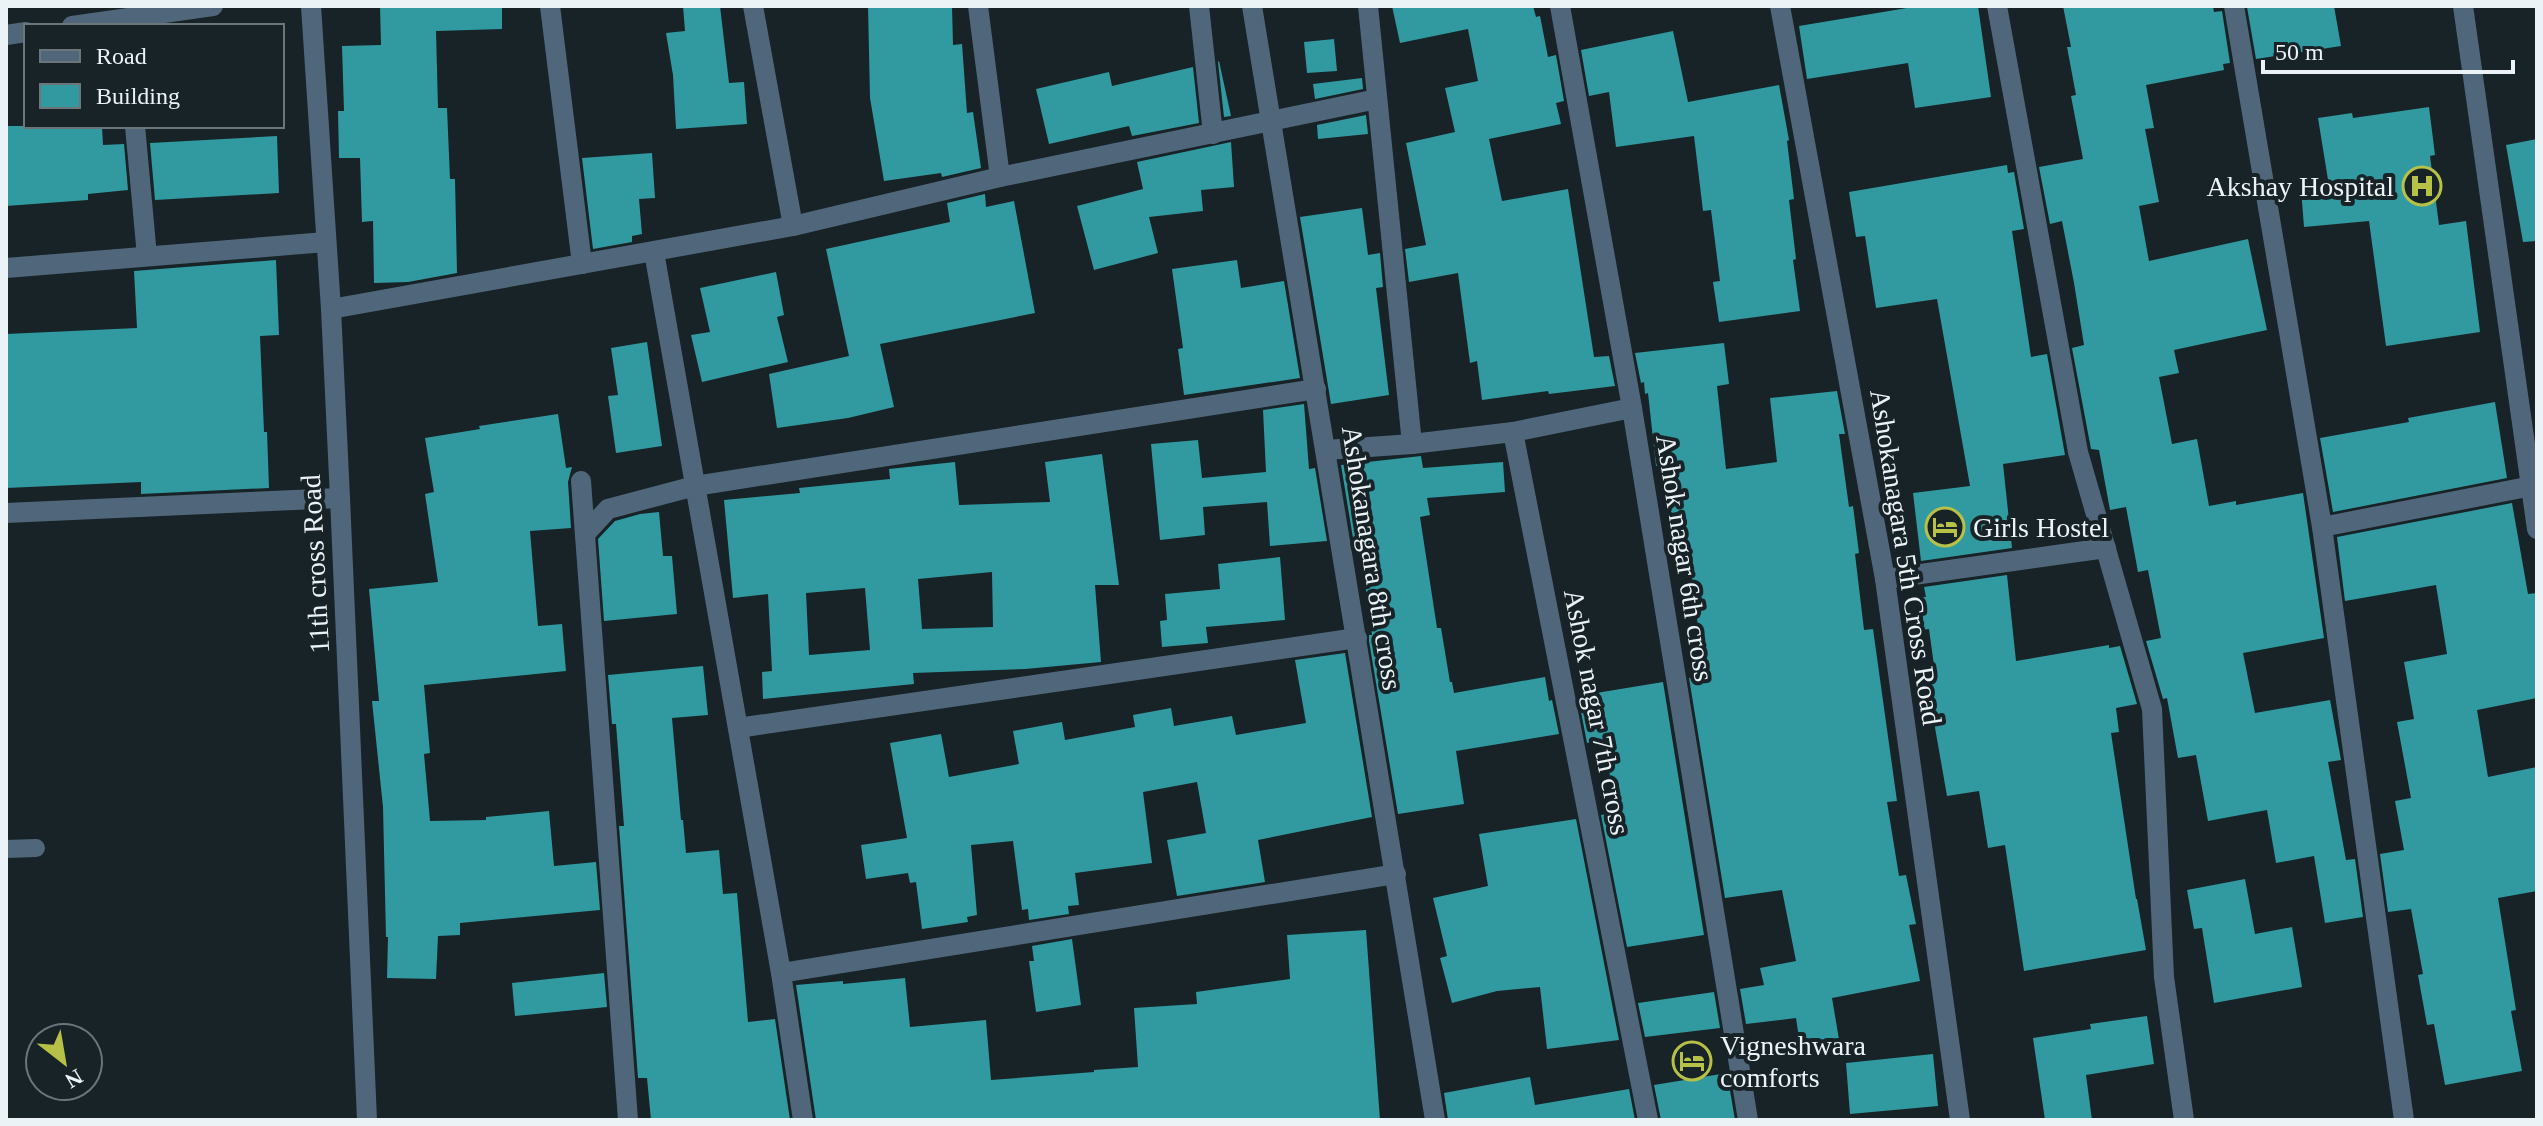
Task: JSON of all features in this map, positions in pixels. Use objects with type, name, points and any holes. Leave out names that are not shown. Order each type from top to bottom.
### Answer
[{"type":"street","points":[[98,24],[213,6]]},
{"type":"street","name":"11th cross Road","points":[[311,6],[331,309],[367,1120]]},
{"type":"street","points":[[550,6],[582,264]]},
{"type":"street","points":[[753,6],[793,226]]},
{"type":"street","points":[[978,6],[1000,177]]},
{"type":"street","points":[[1199,6],[1213,134]]},
{"type":"street","name":"Ashokanagara 8th cross","points":[[1252,6],[1435,1120]]},
{"type":"street","points":[[1368,6],[1412,444]]},
{"type":"street","name":"Ashok nagar 6th cross","points":[[1560,6],[1632,408],[1748,1120]]},
{"type":"street","name":"Ashokanagara 5th Cross Road","points":[[1780,6],[1885,579],[1960,1120]]},
{"type":"street","points":[[1997,6],[2078,452],[2152,709],[2164,977],[2184,1120]]},
{"type":"street","points":[[2234,6],[2322,527],[2404,1120]]},
{"type":"street","points":[[2463,6],[2534,486],[2537,529]]},
{"type":"street","points":[[331,309],[793,226],[1000,177],[1377,99]]},
{"type":"street","points":[[135,128],[147,256]]},
{"type":"street","points":[[6,268],[326,242]]},
{"type":"street","points":[[654,252],[781,973],[803,1120]]},
{"type":"street","points":[[585,534],[608,509],[695,486],[1316,389]]},
{"type":"street","points":[[1326,450],[1513,432],[1632,408]]},
{"type":"street","name":"Ashok nagar 7th cross","points":[[1513,432],[1648,1120]]},
{"type":"street","points":[[581,481],[628,1120]]},
{"type":"street","points":[[2322,527],[2534,486]]},
{"type":"street","points":[[6,513],[340,498]]},
{"type":"street","points":[[1885,579],[2106,548]]},
{"type":"street","points":[[738,728],[1357,638]]},
{"type":"street","points":[[781,973],[1396,874]]},
{"type":"lane","points":[[6,849],[36,848]]},
{"type":"building","points":[[380,6],[502,6],[502,29],[436,31],[438,108],[447,108],[450,179],[455,179],[457,273],[408,282],[374,283],[373,221],[362,222],[360,158],[339,158],[338,111],[344,111],[342,46],[381,45]]},
{"type":"building","points":[[683,6],[720,6],[729,83],[744,82],[747,124],[676,129],[673,75],[666,33],[685,31]]},
{"type":"building","points":[[868,6],[952,6],[953,45],[962,44],[967,113],[973,112],[981,168],[942,177],[941,173],[884,181],[870,98]]},
{"type":"building","points":[[1392,6],[1533,6],[1536,17],[1540,16],[1548,57],[1556,55],[1564,101],[1556,103],[1561,124],[1489,139],[1502,201],[1568,189],[1594,357],[1609,356],[1615,386],[1482,400],[1477,361],[1470,363],[1458,273],[1409,282],[1405,249],[1426,245],[1406,143],[1455,132],[1445,88],[1478,81],[1468,29],[1400,43]]},
{"type":"building","points":[[1907,6],[1978,6],[1991,97],[1915,108],[1908,63],[1807,79],[1799,26]]},
{"type":"building","points":[[2063,6],[2213,6],[2214,12],[2222,11],[2230,63],[2223,64],[2224,70],[2146,85],[2154,128],[2145,129],[2159,202],[2139,206],[2149,261],[2248,239],[2267,330],[2174,350],[2179,373],[2159,377],[2172,444],[2197,439],[2209,506],[2236,501],[2236,505],[2303,493],[2324,638],[2243,653],[2255,713],[2330,700],[2341,760],[2328,762],[2346,860],[2355,859],[2363,917],[2325,923],[2314,856],[2276,863],[2267,810],[2208,821],[2196,755],[2178,758],[2167,698],[2163,699],[2146,641],[2161,638],[2148,570],[2138,572],[2126,507],[2110,510],[2099,450],[2091,449],[2072,348],[2084,345],[2074,283],[2062,221],[2050,224],[2039,167],[2083,159],[2071,96],[2076,95]]},
{"type":"building","points":[[2334,6],[2341,46],[2256,59],[2247,7]]},
{"type":"building","points":[[1673,31],[1688,102],[1779,85],[1789,140],[1794,199],[1789,200],[1800,311],[1719,322],[1713,282],[1720,281],[1711,210],[1703,211],[1694,136],[1616,147],[1609,92],[1589,96],[1581,50]]},
{"type":"building","points":[[1334,39],[1337,71],[1307,73],[1304,42]]},
{"type":"building","points":[[1219,61],[1231,116],[1224,117]]},
{"type":"building","points":[[1193,67],[1199,123],[1132,136],[1129,126],[1049,144],[1036,89],[1109,72],[1112,86]]},
{"type":"building","points":[[1362,78],[1363,89],[1315,99],[1313,84]]},
{"type":"building","points":[[2429,107],[2435,155],[2430,156],[2439,225],[2466,221],[2480,332],[2386,346],[2369,221],[2304,227],[2301,189],[2329,186],[2318,118],[2352,113],[2353,118]]},
{"type":"building","points":[[1366,115],[1368,134],[1318,139],[1317,125]]},
{"type":"building","points":[[6,126],[102,128],[103,145],[124,144],[128,190],[88,194],[88,200],[6,206]]},
{"type":"building","points":[[277,136],[279,193],[155,200],[150,143]]},
{"type":"building","points":[[2537,139],[2537,241],[2523,242],[2506,145]]},
{"type":"building","points":[[1231,142],[1234,187],[1201,190],[1203,211],[1149,217],[1158,253],[1094,270],[1077,206],[1143,189],[1137,162]]},
{"type":"building","points":[[652,153],[655,198],[639,199],[642,234],[632,236],[632,242],[593,249],[582,158]]},
{"type":"building","points":[[2007,165],[2008,173],[2014,172],[2024,229],[2012,231],[2031,357],[2047,354],[2065,455],[2003,464],[2012,548],[1921,561],[1913,493],[1970,486],[1937,299],[1876,308],[1865,236],[1856,237],[1849,192]]},
{"type":"building","points":[[985,194],[986,207],[1014,201],[1035,313],[880,344],[894,407],[848,418],[777,428],[769,374],[849,356],[826,249],[950,222],[947,203]]},
{"type":"building","points":[[1362,208],[1368,255],[1380,253],[1383,287],[1376,288],[1389,395],[1331,404],[1300,217]]},
{"type":"building","points":[[276,260],[279,335],[260,336],[269,488],[141,494],[141,482],[6,488],[6,334],[137,328],[134,271]]},
{"type":"building","points":[[1237,260],[1241,288],[1284,281],[1300,378],[1184,395],[1178,349],[1183,348],[1172,269]]},
{"type":"building","points":[[776,272],[784,315],[777,317],[788,362],[702,382],[691,335],[710,332],[700,288]]},
{"type":"building","points":[[647,342],[662,446],[616,453],[608,396],[618,395],[611,348]]},
{"type":"building","points":[[1724,343],[1729,384],[1717,386],[1726,469],[1777,462],[1770,398],[1837,391],[1845,434],[1839,434],[1859,553],[1855,554],[1864,630],[1873,629],[1897,801],[1887,802],[1899,876],[1906,875],[1916,924],[1909,925],[1920,981],[1832,998],[1841,1051],[1802,1058],[1796,1018],[1746,1024],[1740,989],[1764,985],[1760,968],[1796,961],[1782,890],[1725,898],[1689,678],[1700,676],[1698,659],[1702,659],[1685,524],[1673,526],[1665,465],[1656,466],[1648,393],[1645,394],[1644,382],[1641,383],[1635,353]]},
{"type":"building","points":[[2495,402],[2507,478],[2333,512],[2320,438]]},
{"type":"building","points":[[1304,404],[1309,469],[1315,468],[1327,541],[1270,546],[1267,502],[1203,507],[1205,535],[1160,540],[1151,444],[1198,440],[1202,478],[1266,472],[1263,410]]},
{"type":"building","points":[[558,414],[566,468],[572,467],[568,482],[571,528],[530,531],[538,626],[562,624],[566,671],[424,685],[430,753],[424,754],[430,821],[486,820],[486,817],[549,811],[554,866],[596,862],[600,910],[460,923],[460,935],[438,936],[436,979],[387,978],[383,807],[372,701],[379,701],[369,589],[438,582],[425,494],[434,492],[425,438]]},
{"type":"building","points":[[1102,454],[1119,585],[1095,585],[1101,662],[1025,669],[913,673],[914,684],[763,699],[762,672],[772,671],[768,594],[733,598],[724,500],[800,493],[799,488],[890,479],[889,469],[955,462],[959,505],[1050,502],[1045,462]],"holes":[[[992,572],[993,627],[922,629],[918,579]],[[865,588],[870,650],[809,655],[806,593]]]},
{"type":"building","points":[[1421,456],[1423,468],[1503,462],[1505,492],[1427,498],[1430,515],[1420,517],[1437,628],[1441,628],[1454,693],[1545,677],[1559,734],[1456,751],[1464,804],[1398,814],[1369,641],[1369,635],[1372,635],[1359,538],[1353,538],[1341,465]]},
{"type":"building","points":[[2512,503],[2528,594],[2537,593],[2537,698],[2477,710],[2488,777],[2537,767],[2537,891],[2498,898],[2516,1010],[2511,1011],[2522,1071],[2445,1085],[2434,1024],[2427,1025],[2418,975],[2423,974],[2411,909],[2388,912],[2380,854],[2404,850],[2395,801],[2411,798],[2397,722],[2414,719],[2404,662],[2447,654],[2436,585],[2345,601],[2337,537]]},
{"type":"building","points":[[659,512],[663,556],[672,556],[677,614],[604,621],[598,539],[615,521]]},
{"type":"building","points":[[1280,557],[1285,620],[1206,627],[1208,643],[1162,647],[1160,621],[1167,620],[1165,594],[1220,589],[1218,564]]},
{"type":"building","points":[[2007,575],[2016,661],[2109,645],[2109,648],[2120,646],[2137,704],[2116,708],[2119,732],[2111,733],[2146,950],[2024,971],[2005,845],[1988,848],[1979,791],[1947,796],[1927,682],[1936,680],[1929,629],[1921,630],[1919,597],[1926,597],[1924,587]]},
{"type":"building","points":[[1345,653],[1372,817],[1258,840],[1265,882],[1177,896],[1167,840],[1206,833],[1197,782],[1143,792],[1152,863],[1075,873],[1079,905],[1068,906],[1069,914],[1029,920],[1028,909],[1022,910],[1013,841],[971,845],[977,915],[967,917],[968,922],[922,929],[916,882],[910,883],[908,873],[866,879],[861,845],[907,838],[890,743],[941,734],[949,777],[1019,764],[1013,731],[1062,722],[1065,740],[1135,727],[1133,715],[1171,708],[1174,726],[1232,716],[1236,735],[1306,723],[1295,660]]},
{"type":"building","points":[[703,666],[708,715],[672,718],[686,853],[719,850],[723,894],[737,893],[748,1022],[775,1019],[790,1120],[651,1120],[647,1078],[638,1078],[619,826],[624,826],[616,724],[612,724],[608,675]]},
{"type":"building","points":[[1663,682],[1704,935],[1627,947],[1601,815],[1615,813],[1605,740],[1587,743],[1578,696]]},
{"type":"building","points":[[1576,819],[1619,1040],[1547,1049],[1540,987],[1497,991],[1452,1003],[1440,958],[1447,956],[1433,898],[1488,886],[1479,834]]},
{"type":"building","points":[[2245,879],[2255,934],[2292,927],[2302,987],[2214,1003],[2202,928],[2194,929],[2187,890]]},
{"type":"building","points":[[1366,930],[1380,1120],[816,1120],[796,985],[905,978],[910,1027],[986,1020],[991,1080],[1094,1072],[1138,1067],[1134,1008],[1197,1004],[1196,992],[1290,979],[1287,935]]},
{"type":"building","points":[[1072,939],[1081,1005],[1036,1012],[1029,961],[1034,961],[1032,946]]},
{"type":"building","points":[[604,973],[607,1007],[515,1016],[512,983]]},
{"type":"building","points":[[1714,992],[1720,1028],[1645,1037],[1638,1003]]},
{"type":"building","points":[[2147,1016],[2154,1064],[2086,1075],[2092,1120],[2045,1120],[2033,1038],[2091,1029],[2090,1024]]},
{"type":"building","points":[[1933,1054],[1938,1106],[1850,1114],[1846,1063]]},
{"type":"building","points":[[1727,1073],[1735,1120],[1661,1120],[1654,1085]]},
{"type":"building","points":[[1530,1077],[1535,1105],[1629,1089],[1635,1120],[1448,1120],[1444,1093]]},
{"type":"place","name":"Akshay Hospital","points":[[2422,186]]},
{"type":"place","name":"Girls Hostel","points":[[1945,527]]},
{"type":"place","name":"Vigneshwara comforts","points":[[1692,1061]]}]
